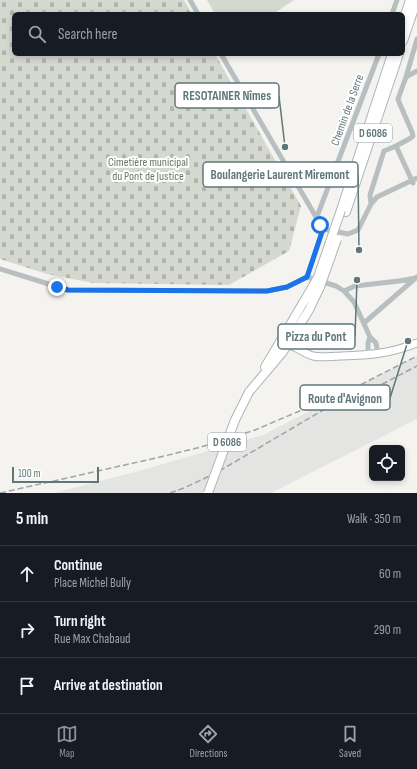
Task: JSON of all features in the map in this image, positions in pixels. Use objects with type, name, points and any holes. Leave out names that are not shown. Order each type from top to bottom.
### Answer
[{"type":"main road","points":[[405,15],[410,0]]},
{"type":"main road","points":[[405,35],[417,0]]},
{"type":"main road","name":"D 6086","points":[[344,211],[391,56]]},
{"type":"main road","name":"D 6086","points":[[248,392],[282,354],[309,310],[398,56]]},
{"type":"main road","name":"D 6086","points":[[208,493],[248,392],[317,286]]},
{"type":"main road","points":[[278,345],[294,346],[307,354],[316,356],[390,353],[417,344]]},
{"type":"street","points":[[190,0],[197,12]]},
{"type":"street","points":[[393,12],[397,0]]},
{"type":"street","points":[[371,204],[370,195],[384,151],[396,146],[412,136],[412,132],[398,98],[417,39]]},
{"type":"street","points":[[222,56],[323,229],[348,234],[358,230],[371,204],[377,197],[414,181],[396,146]]},
{"type":"street","name":"Chemin de la Serre","points":[[316,219],[378,56]]},
{"type":"street","points":[[406,76],[417,71]]},
{"type":"street","points":[[307,277],[323,229]]},
{"type":"street","points":[[0,269],[68,290],[267,291],[287,287],[307,277],[336,286],[344,291],[354,302],[370,336],[376,343],[378,354]]},
{"type":"street","points":[[344,291],[355,286],[417,278]]},
{"type":"street","points":[[364,323],[417,278]]},
{"type":"street","points":[[399,281],[403,289]]},
{"type":"street","points":[[368,355],[368,343],[370,336]]},
{"type":"shaded area","points":[[417,356],[417,419],[271,493],[54,493],[139,471],[263,435]]},
{"type":"green space","name":"Cimetière municipal du Pont de Justice","points":[[0,0],[184,0],[191,12],[12,12],[12,56],[216,56],[301,206],[289,251],[229,285],[93,283],[47,274],[0,259]]},
{"type":"green space","points":[[207,0],[294,0],[276,12],[214,12]]},
{"type":"railway","points":[[0,493],[201,447],[255,430],[356,387],[417,356]]},
{"type":"railway","points":[[342,405],[417,366]]},
{"type":"railway","points":[[170,493],[216,473],[347,396]]},
{"type":"place","name":"RESOTAINER Nîmes","points":[[285,147]]},
{"type":"place","name":"Boulangerie Laurent Miremont","points":[[359,250]]},
{"type":"place","name":"Pizza du Pont","points":[[357,280]]},
{"type":"place","name":"Route d'Avignon","points":[[408,341]]},
{"type":"route","points":[[57,287],[68,290],[267,291],[287,287],[307,277],[323,229],[320,225]]}]
